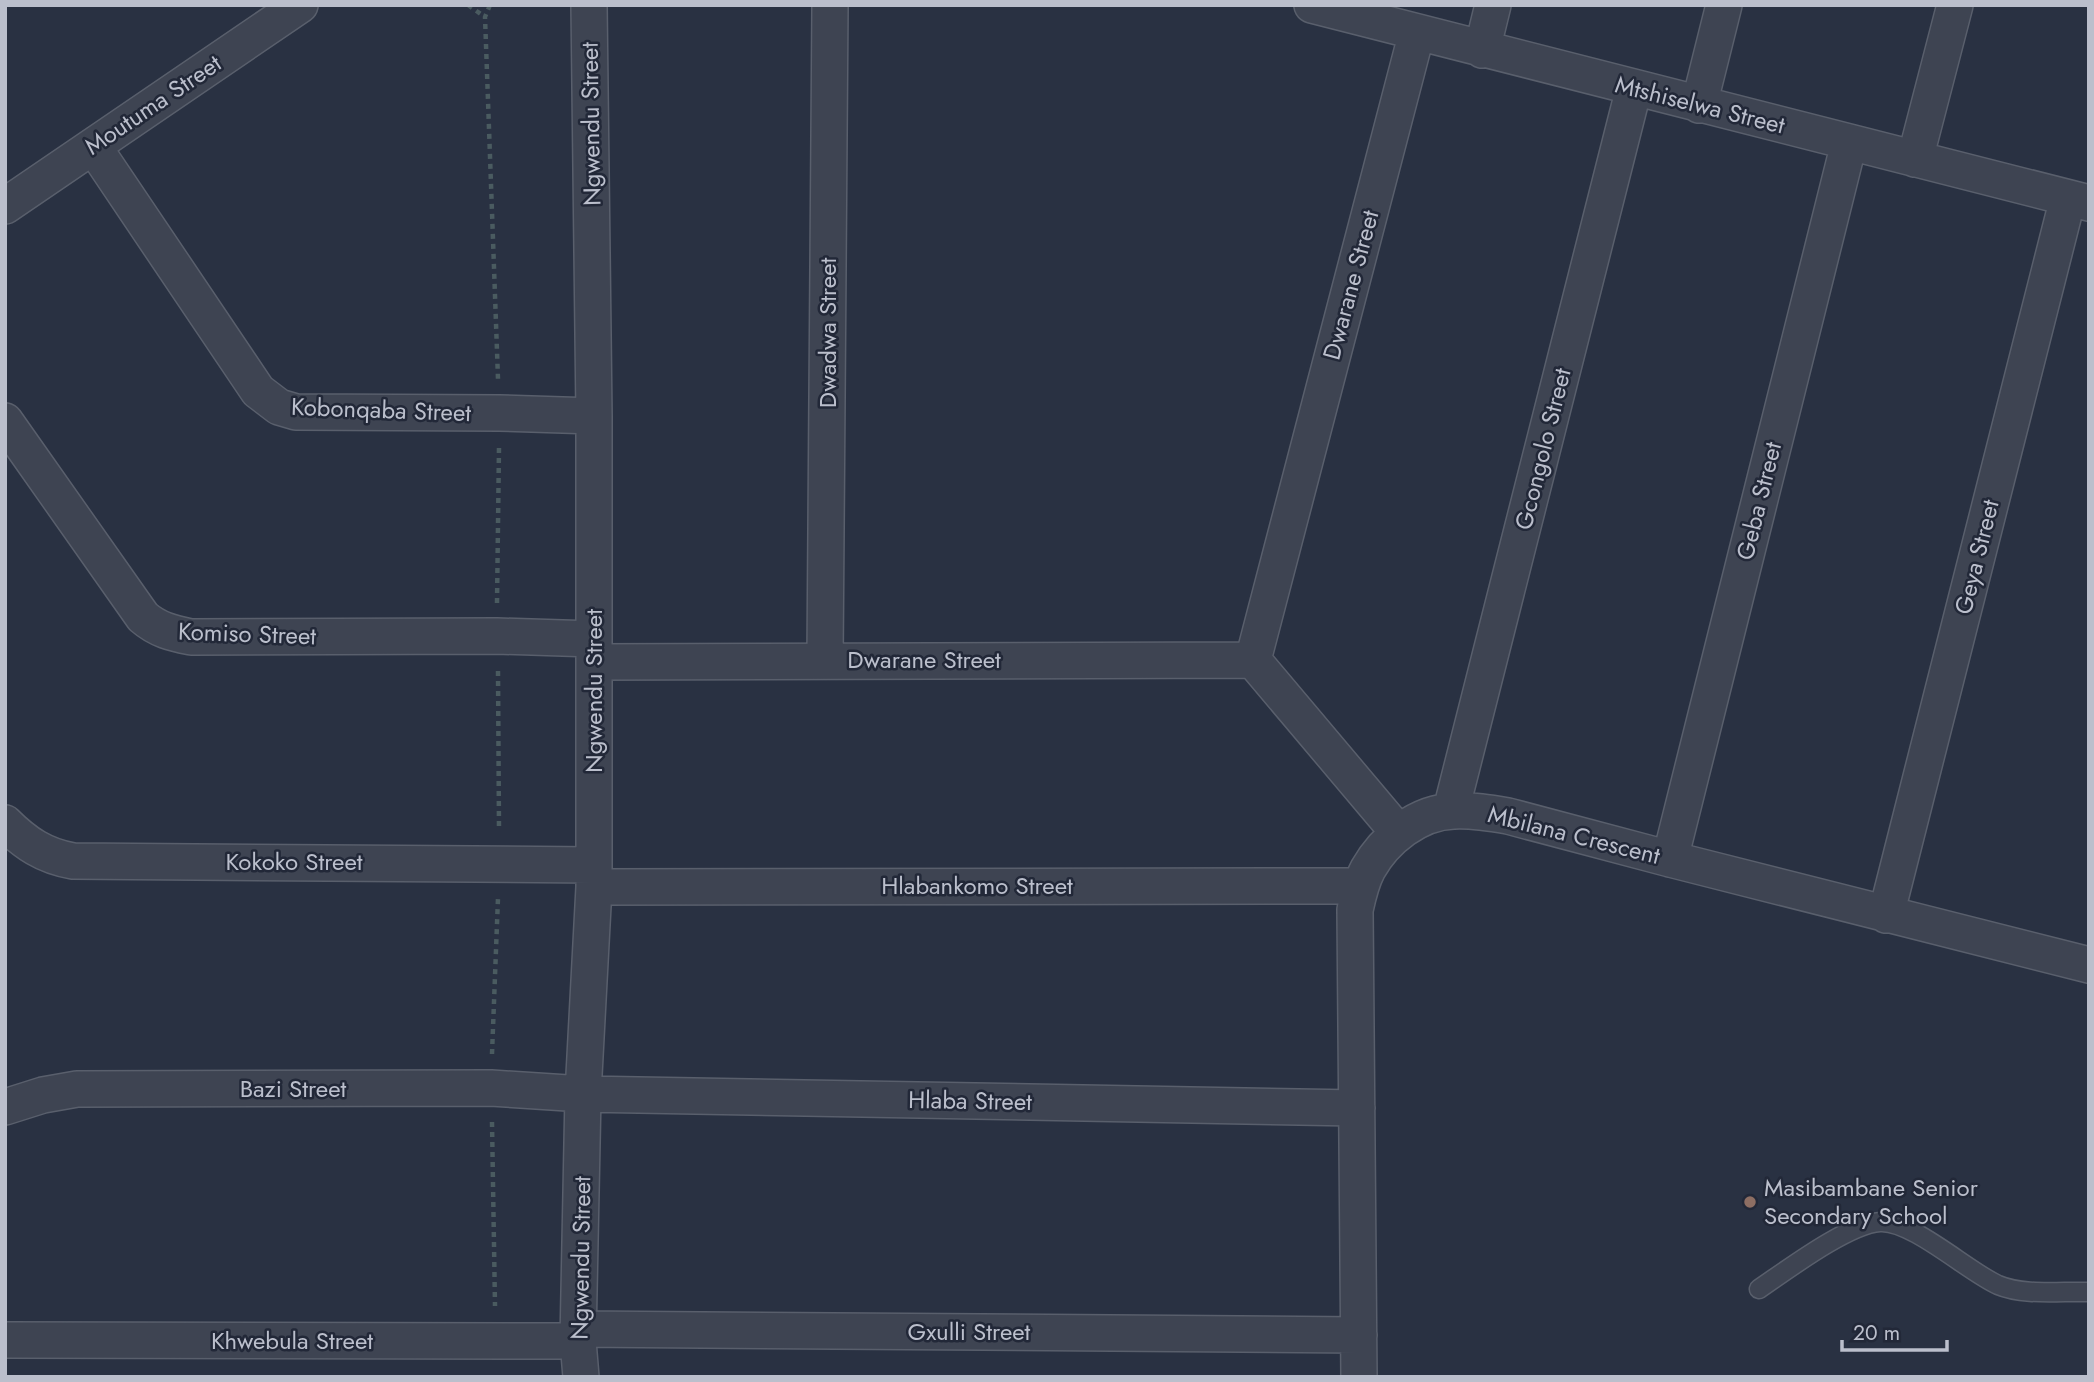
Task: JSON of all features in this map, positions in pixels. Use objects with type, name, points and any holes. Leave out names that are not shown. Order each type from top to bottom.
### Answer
[{"type":"street","name":"Moutuma Street","points":[[5,206],[300,5]]},
{"type":"street","name":"Ngwendu Street","points":[[581,1377],[579,1335],[583,1094],[594,876],[594,416],[589,5]]},
{"type":"street","name":"Dwadwa Street","points":[[825,660],[830,5]]},
{"type":"street","name":"Mtshiselwa Street","points":[[1312,5],[2078,201]]},
{"type":"street","points":[[1482,50],[1493,5]]},
{"type":"street","points":[[1699,105],[1724,5]]},
{"type":"street","points":[[1915,159],[1955,5]]},
{"type":"street","name":"Dwarane Street","points":[[594,650],[825,660],[1253,660],[1417,32]]},
{"type":"street","name":"Gcongolo Street","points":[[1451,810],[1634,88]]},
{"type":"street","name":"Geba Street","points":[[1670,859],[1849,143]]},
{"type":"street","name":"Kobonqaba Street","points":[[93,146],[258,391],[279,407],[296,412],[594,416]]},
{"type":"street","name":"Geya Street","points":[[1886,915],[2078,201]]},
{"type":"street","name":"Komiso Street","points":[[5,421],[143,617],[155,627],[169,633],[191,637],[497,636],[594,650]]},
{"type":"street","points":[[1253,660],[1398,832]]},
{"type":"street","name":"Mbilana Crescent","points":[[1359,1377],[1354,910],[1368,868],[1398,832],[1432,815],[1451,810],[1482,811],[1508,816],[2089,965]]},
{"type":"street","name":"Kokoko Street","points":[[5,823],[42,853],[72,861],[499,864],[594,876]]},
{"type":"street","name":"Hlabankomo Street","points":[[594,876],[1361,886]]},
{"type":"street","name":"Bazi Street","points":[[5,1107],[43,1095],[76,1089],[491,1088],[583,1094]]},
{"type":"street","name":"Hlaba Street","points":[[583,1094],[1357,1108]]},
{"type":"street","name":"Khwebula Street","points":[[5,1340],[496,1342],[579,1335]]},
{"type":"street","name":"Gxulli Street","points":[[579,1335],[1359,1335]]},
{"type":"lane","points":[[1759,1289],[1822,1247],[1878,1222],[1891,1223],[1925,1239],[1980,1276],[2001,1286],[2022,1290],[2089,1292]]},
{"type":"path","points":[[468,5],[485,18]]},
{"type":"path","points":[[490,5],[485,18],[499,413],[499,864],[491,1088],[496,1342]]},
{"type":"place","name":"Masibambane Senior Secondary School","points":[[1750,1202]]}]
